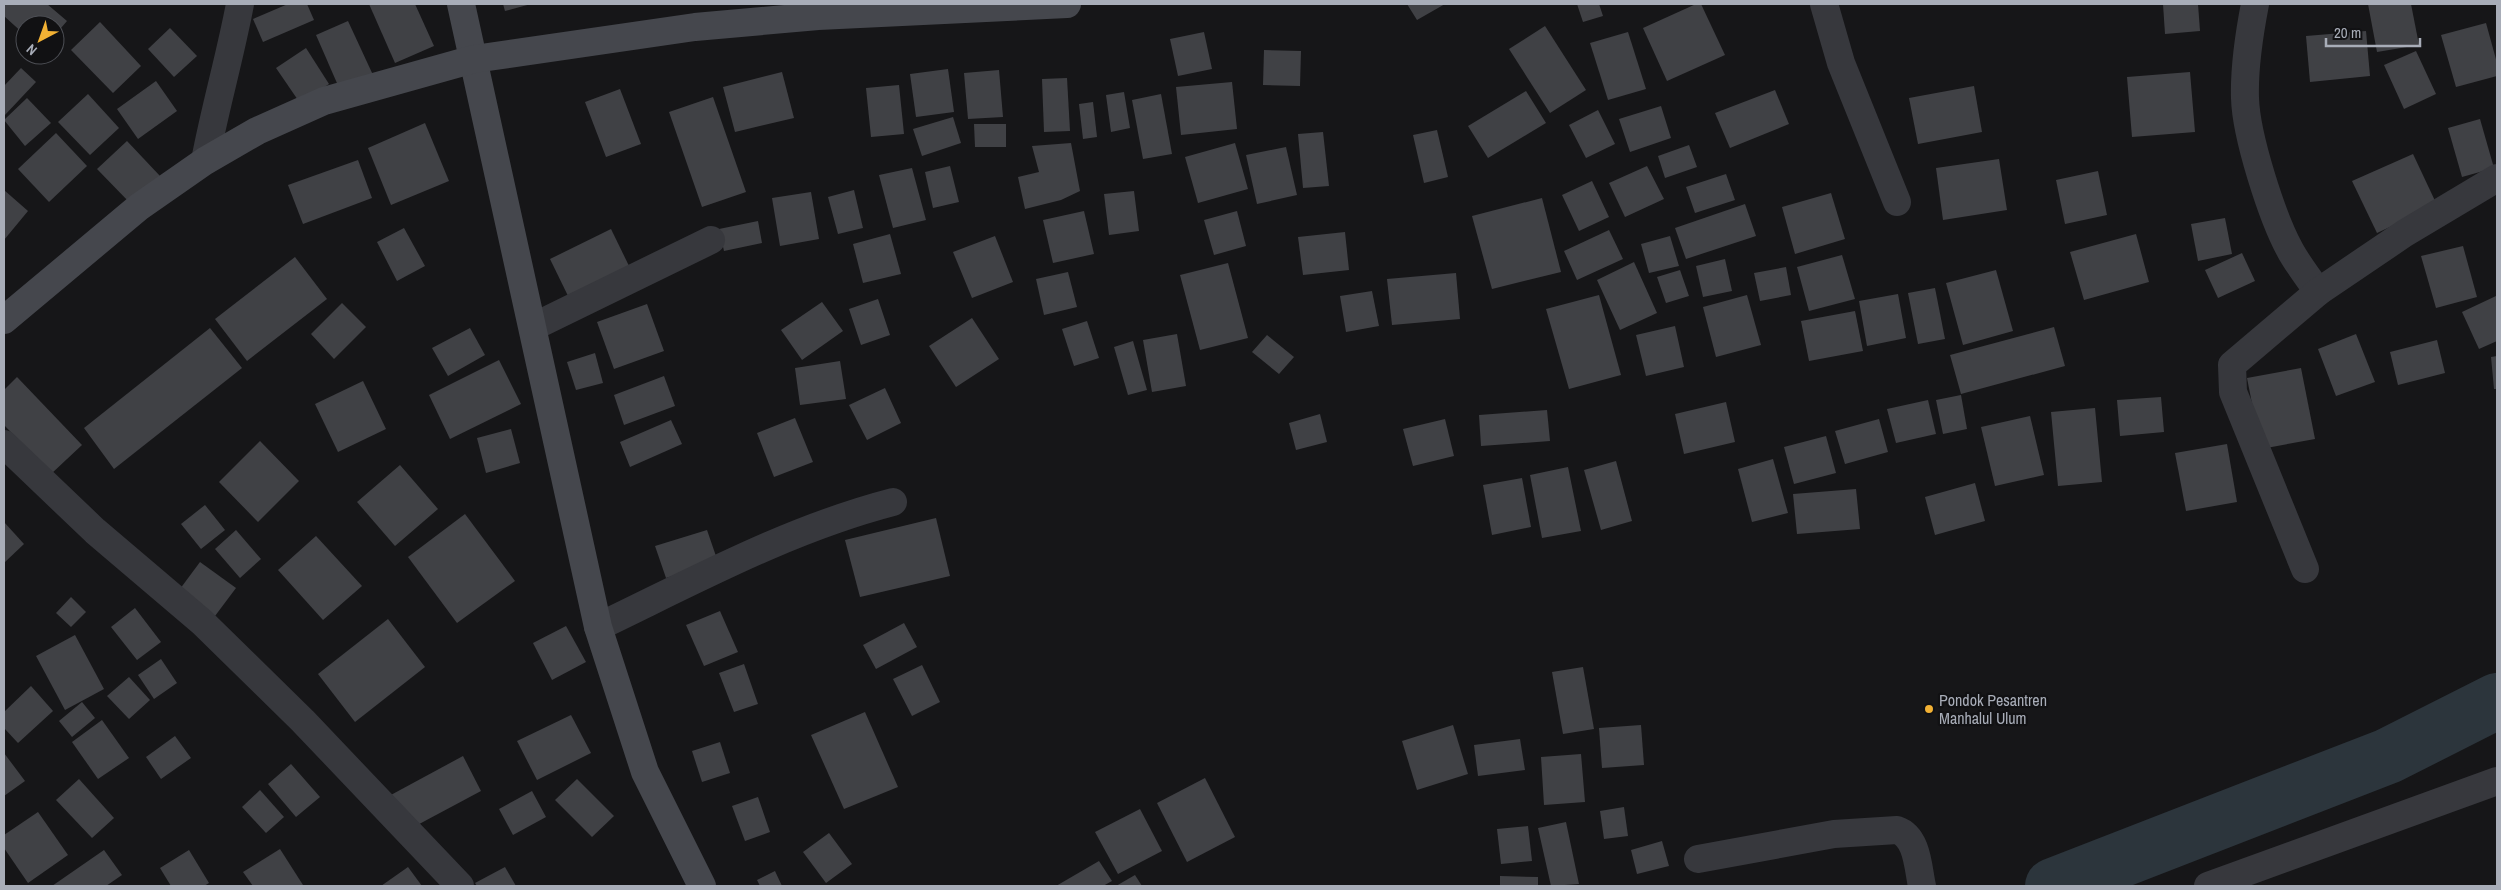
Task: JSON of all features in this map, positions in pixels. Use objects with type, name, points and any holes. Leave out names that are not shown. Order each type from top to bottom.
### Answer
[{"type":"street","points":[[205,161],[215,107],[227,69],[240,4]]},
{"type":"street","points":[[461,4],[598,627],[645,772],[702,886]]},
{"type":"street","points":[[8,314],[138,207],[205,161],[257,131],[324,100],[474,59],[695,27],[828,16],[1067,4]]},
{"type":"street","points":[[1824,4],[1841,63],[1897,202]]},
{"type":"street","points":[[2255,4],[2248,41],[2244,83],[2244,100],[2249,126],[2256,154],[2281,230],[2291,251],[2318,292]]},
{"type":"street","points":[[2305,569],[2233,392],[2231,370],[2237,359],[2275,330],[2318,292],[2405,233],[2497,178]]},
{"type":"street","points":[[532,326],[711,240]]},
{"type":"street","points":[[4,444],[95,530],[202,622],[303,720],[460,886]]},
{"type":"street","points":[[598,627],[778,542],[819,525],[893,502]]},
{"type":"street","points":[[2208,886],[2497,781]]},
{"type":"street","points":[[1698,859],[1834,834],[1885,830],[1902,832],[1913,846],[1922,886]]},
{"type":"building","points":[[4,4],[47,4],[60,15],[15,15],[15,26],[4,16]]},
{"type":"building","points":[[288,4],[307,4],[314,20],[263,42],[253,19]]},
{"type":"building","points":[[369,4],[415,4],[434,46],[395,63]]},
{"type":"building","points":[[503,4],[531,4],[505,11]]},
{"type":"building","points":[[1407,4],[1445,4],[1417,20]]},
{"type":"building","points":[[1577,4],[1599,4],[1603,16],[1583,22]]},
{"type":"building","points":[[1696,4],[1701,4],[1725,55],[1667,81],[1643,28]]},
{"type":"building","points":[[2163,4],[2198,4],[2200,31],[2165,34]]},
{"type":"building","points":[[2368,4],[2411,4],[2419,45],[2377,52]]},
{"type":"building","points":[[348,21],[373,75],[340,90],[316,35]]},
{"type":"building","points":[[100,22],[141,66],[113,93],[71,50]]},
{"type":"building","points":[[2486,23],[2497,63],[2497,76],[2456,87],[2441,35]]},
{"type":"building","points":[[1545,26],[1586,90],[1550,113],[1509,49]]},
{"type":"building","points":[[170,28],[197,56],[174,77],[148,49]]},
{"type":"building","points":[[2366,31],[2370,76],[2310,82],[2306,36]]},
{"type":"building","points":[[1204,32],[1212,69],[1178,76],[1170,39]]},
{"type":"building","points":[[1628,32],[1646,89],[1608,100],[1590,43]]},
{"type":"building","points":[[306,48],[329,84],[300,103],[276,68]]},
{"type":"building","points":[[1264,50],[1301,51],[1300,86],[1263,85]]},
{"type":"building","points":[[2416,51],[2436,94],[2404,109],[2384,65]]},
{"type":"building","points":[[21,68],[36,82],[4,116],[4,86]]},
{"type":"building","points":[[948,69],[954,112],[916,117],[910,74]]},
{"type":"building","points":[[999,70],[1003,117],[968,119],[964,73]]},
{"type":"building","points":[[782,72],[794,118],[735,132],[723,87]]},
{"type":"building","points":[[2190,72],[2195,132],[2132,137],[2127,77]]},
{"type":"building","points":[[1067,78],[1070,131],[1044,132],[1042,79]]},
{"type":"building","points":[[156,81],[177,111],[138,139],[117,109]]},
{"type":"building","points":[[1232,82],[1237,129],[1181,135],[1176,87]]},
{"type":"building","points":[[899,85],[904,134],[871,137],[866,88]]},
{"type":"building","points":[[1974,86],[1982,132],[1918,144],[1909,98]]},
{"type":"building","points":[[620,89],[641,144],[606,157],[585,102]]},
{"type":"building","points":[[1775,90],[1789,124],[1730,148],[1715,113]]},
{"type":"building","points":[[1526,91],[1546,123],[1488,158],[1468,126]]},
{"type":"building","points":[[1124,92],[1130,128],[1111,132],[1106,95]]},
{"type":"building","points":[[88,94],[119,128],[90,155],[58,122]]},
{"type":"building","points":[[1161,94],[1172,154],[1143,159],[1132,100]]},
{"type":"building","points":[[713,97],[746,192],[702,207],[669,112]]},
{"type":"building","points":[[27,98],[51,123],[25,146],[4,120]]},
{"type":"building","points":[[1093,102],[1097,137],[1083,139],[1079,104]]},
{"type":"building","points":[[1661,106],[1671,138],[1630,152],[1619,119]]},
{"type":"building","points":[[1598,110],[1615,144],[1586,158],[1569,125]]},
{"type":"building","points":[[953,117],[961,143],[922,156],[913,129]]},
{"type":"building","points":[[2480,119],[2494,168],[2462,177],[2448,128]]},
{"type":"building","points":[[425,123],[449,181],[391,205],[368,148]]},
{"type":"building","points":[[974,124],[1006,124],[1006,147],[975,147]]},
{"type":"building","points":[[1437,130],[1448,177],[1424,183],[1413,135]]},
{"type":"building","points":[[1323,132],[1329,186],[1303,188],[1298,134]]},
{"type":"building","points":[[56,133],[87,166],[49,202],[18,169]]},
{"type":"building","points":[[127,141],[160,176],[131,204],[97,169]]},
{"type":"building","points":[[1071,143],[1080,191],[1061,200],[1025,209],[1018,177],[1039,172],[1032,146]]},
{"type":"building","points":[[1235,143],[1248,189],[1198,203],[1185,157]]},
{"type":"building","points":[[1689,145],[1697,167],[1665,178],[1658,156]]},
{"type":"building","points":[[1286,147],[1297,195],[1257,204],[1246,155]]},
{"type":"building","points":[[2413,154],[2437,205],[2377,233],[2352,181]]},
{"type":"building","points":[[1999,159],[2007,210],[1943,220],[1936,168]]},
{"type":"building","points":[[358,160],[372,198],[303,224],[288,185]]},
{"type":"building","points":[[950,166],[959,202],[933,208],[925,172]]},
{"type":"building","points":[[1647,166],[1664,199],[1625,217],[1609,183]]},
{"type":"building","points":[[912,168],[926,220],[893,228],[879,175]]},
{"type":"building","points":[[2098,171],[2107,215],[2065,224],[2056,180]]},
{"type":"building","points":[[1726,174],[1735,200],[1695,213],[1686,187]]},
{"type":"building","points":[[1592,181],[1609,217],[1579,231],[1562,195]]},
{"type":"building","points":[[4,190],[28,211],[4,240]]},
{"type":"building","points":[[854,190],[863,228],[838,234],[828,197]]},
{"type":"building","points":[[1134,191],[1139,231],[1109,235],[1104,194]]},
{"type":"building","points":[[811,192],[819,239],[780,246],[772,198]]},
{"type":"building","points":[[1831,193],[1845,239],[1795,254],[1782,207]]},
{"type":"building","points":[[1542,198],[1561,272],[1492,289],[1472,216]]},
{"type":"building","points":[[1745,204],[1756,236],[1686,259],[1675,228]]},
{"type":"building","points":[[1084,211],[1094,254],[1053,263],[1043,220]]},
{"type":"building","points":[[1237,211],[1246,246],[1214,255],[1204,220]]},
{"type":"building","points":[[2225,218],[2232,254],[2198,261],[2191,224]]},
{"type":"building","points":[[758,221],[762,243],[724,251],[719,229]]},
{"type":"building","points":[[404,228],[425,266],[397,281],[377,242]]},
{"type":"building","points":[[611,229],[631,270],[570,300],[550,259]]},
{"type":"building","points":[[1609,230],[1623,259],[1577,280],[1564,251]]},
{"type":"building","points":[[1345,232],[1349,270],[1303,275],[1298,237]]},
{"type":"building","points":[[890,234],[901,274],[863,283],[853,244]]},
{"type":"building","points":[[2136,234],[2149,282],[2084,300],[2070,252]]},
{"type":"building","points":[[995,236],[1013,282],[972,298],[953,252]]},
{"type":"building","points":[[1670,236],[1679,266],[1649,273],[1641,244]]},
{"type":"building","points":[[2463,246],[2477,297],[2436,308],[2421,256]]},
{"type":"building","points":[[2242,253],[2255,281],[2218,298],[2205,270]]},
{"type":"building","points":[[1842,255],[1855,299],[1809,311],[1797,267]]},
{"type":"building","points":[[295,257],[327,299],[247,361],[215,319]]},
{"type":"building","points":[[1725,259],[1732,291],[1703,297],[1696,266]]},
{"type":"building","points":[[1634,262],[1657,313],[1620,330],[1597,280]]},
{"type":"building","points":[[1228,263],[1248,338],[1200,350],[1180,275]]},
{"type":"building","points":[[1786,267],[1791,295],[1760,301],[1754,273]]},
{"type":"building","points":[[1680,270],[1689,296],[1666,303],[1657,277]]},
{"type":"building","points":[[1996,270],[2013,331],[1963,345],[1946,283]]},
{"type":"building","points":[[1068,272],[1077,307],[1044,315],[1036,279]]},
{"type":"building","points":[[1456,273],[1460,319],[1392,325],[1387,279]]},
{"type":"building","points":[[1935,288],[1945,339],[1918,344],[1908,293]]},
{"type":"building","points":[[1372,291],[1379,326],[1346,332],[1340,296]]},
{"type":"building","points":[[1898,294],[1906,338],[1867,346],[1859,301]]},
{"type":"building","points":[[1599,295],[1621,375],[1569,389],[1546,309]]},
{"type":"building","points":[[1747,295],[1761,345],[1716,357],[1703,307]]},
{"type":"building","points":[[2496,296],[2497,341],[2479,349],[2462,312]]},
{"type":"building","points":[[878,299],[890,335],[861,345],[849,309]]},
{"type":"building","points":[[822,302],[843,331],[802,360],[781,330]]},
{"type":"building","points":[[342,303],[366,327],[334,359],[311,334]]},
{"type":"building","points":[[647,304],[664,351],[614,369],[597,322]]},
{"type":"building","points":[[1855,311],[1863,351],[1809,361],[1801,321]]},
{"type":"building","points":[[972,318],[999,359],[956,387],[929,346]]},
{"type":"building","points":[[1087,321],[1099,358],[1074,366],[1062,329]]},
{"type":"building","points":[[1675,326],[1684,367],[1646,376],[1636,335]]},
{"type":"building","points":[[2054,327],[2065,366],[1961,394],[1950,355]]},
{"type":"building","points":[[210,328],[242,368],[114,469],[84,428]]},
{"type":"building","points":[[470,328],[485,355],[448,376],[432,348]]},
{"type":"building","points":[[1177,334],[1186,386],[1152,392],[1143,340]]},
{"type":"building","points":[[2356,334],[2375,382],[2336,396],[2318,349]]},
{"type":"building","points":[[1267,335],[1294,357],[1279,374],[1252,352]]},
{"type":"building","points":[[2437,340],[2445,373],[2398,385],[2390,352]]},
{"type":"building","points":[[1133,341],[1147,390],[1128,395],[1114,347]]},
{"type":"building","points":[[595,353],[603,383],[576,390],[567,362]]},
{"type":"building","points":[[2497,356],[2497,389],[2494,389],[2491,357]]},
{"type":"building","points":[[499,360],[521,404],[450,439],[429,395]]},
{"type":"building","points":[[840,361],[846,399],[800,405],[795,368]]},
{"type":"building","points":[[2301,368],[2315,439],[2261,449],[2247,378]]},
{"type":"building","points":[[664,376],[675,406],[624,425],[614,395]]},
{"type":"building","points":[[17,377],[82,445],[51,474],[4,425],[4,390]]},
{"type":"building","points":[[363,381],[386,429],[338,452],[315,404]]},
{"type":"building","points":[[885,388],[901,423],[867,440],[849,405]]},
{"type":"building","points":[[1961,395],[1967,429],[1943,434],[1936,400]]},
{"type":"building","points":[[2161,397],[2164,432],[2120,436],[2117,400]]},
{"type":"building","points":[[1928,400],[1936,434],[1896,443],[1887,409]]},
{"type":"building","points":[[1726,402],[1735,442],[1684,454],[1675,414]]},
{"type":"building","points":[[2095,408],[2102,482],[2058,486],[2051,412]]},
{"type":"building","points":[[1547,410],[1550,441],[1481,446],[1479,415]]},
{"type":"building","points":[[1320,414],[1327,442],[1296,450],[1289,423]]},
{"type":"building","points":[[2030,416],[2044,475],[1995,486],[1981,427]]},
{"type":"building","points":[[795,418],[813,462],[774,477],[757,433]]},
{"type":"building","points":[[1445,419],[1454,456],[1413,466],[1403,429]]},
{"type":"building","points":[[1879,419],[1888,452],[1845,464],[1835,431]]},
{"type":"building","points":[[671,420],[682,444],[630,467],[620,442]]},
{"type":"building","points":[[511,429],[520,463],[486,473],[477,438]]},
{"type":"building","points":[[1826,436],[1836,473],[1794,484],[1784,447]]},
{"type":"building","points":[[260,441],[299,481],[258,522],[219,482]]},
{"type":"building","points":[[2227,444],[2237,502],[2186,511],[2175,453]]},
{"type":"building","points":[[1773,459],[1788,513],[1752,522],[1738,469]]},
{"type":"building","points":[[1616,461],[1632,521],[1601,530],[1584,470]]},
{"type":"building","points":[[400,465],[438,509],[395,546],[357,502]]},
{"type":"building","points":[[1568,467],[1581,531],[1542,538],[1530,475]]},
{"type":"building","points":[[1522,478],[1531,527],[1492,535],[1483,485]]},
{"type":"building","points":[[1975,483],[1985,521],[1935,535],[1925,497]]},
{"type":"building","points":[[1856,489],[1860,529],[1797,534],[1793,494]]},
{"type":"building","points":[[205,505],[225,530],[201,549],[181,524]]},
{"type":"building","points":[[465,514],[515,581],[457,623],[408,557]]},
{"type":"building","points":[[936,518],[950,576],[860,597],[845,540]]},
{"type":"building","points":[[4,522],[24,544],[4,563]]},
{"type":"building","points":[[236,530],[261,559],[240,578],[215,549]]},
{"type":"building","points":[[707,530],[718,562],[666,578],[655,546]]},
{"type":"building","points":[[316,536],[362,586],[323,620],[278,570]]},
{"type":"building","points":[[200,562],[236,588],[212,620],[177,593]]},
{"type":"building","points":[[71,597],[86,612],[71,627],[56,613]]},
{"type":"building","points":[[135,608],[161,642],[137,660],[111,627]]},
{"type":"building","points":[[720,611],[738,652],[704,666],[686,625]]},
{"type":"building","points":[[388,619],[425,667],[355,722],[318,674]]},
{"type":"building","points":[[904,623],[917,647],[876,669],[863,645]]},
{"type":"building","points":[[566,626],[586,662],[552,680],[533,643]]},
{"type":"building","points":[[75,635],[104,689],[65,710],[36,656]]},
{"type":"building","points":[[161,659],[177,683],[154,699],[138,675]]},
{"type":"building","points":[[744,664],[758,704],[734,712],[719,673]]},
{"type":"building","points":[[922,665],[940,702],[912,716],[893,679]]},
{"type":"building","points":[[1583,667],[1594,729],[1563,734],[1552,672]]},
{"type":"building","points":[[129,677],[150,700],[129,719],[107,696]]},
{"type":"building","points":[[31,686],[53,711],[18,743],[4,728],[4,712]]},
{"type":"building","points":[[82,702],[95,718],[72,737],[59,721]]},
{"type":"building","points":[[865,712],[898,787],[844,809],[811,735]]},
{"type":"building","points":[[571,715],[591,753],[537,780],[517,741]]},
{"type":"building","points":[[102,720],[129,758],[98,779],[72,742]]},
{"type":"building","points":[[1453,725],[1468,774],[1417,790],[1402,741]]},
{"type":"building","points":[[1641,725],[1644,765],[1602,768],[1599,728]]},
{"type":"building","points":[[175,736],[191,758],[161,779],[146,757]]},
{"type":"building","points":[[1520,739],[1525,770],[1478,776],[1474,745]]},
{"type":"building","points":[[720,742],[730,773],[702,782],[692,751]]},
{"type":"building","points":[[4,753],[25,781],[4,796]]},
{"type":"building","points":[[1581,754],[1585,802],[1544,805],[1541,757]]},
{"type":"building","points":[[463,756],[481,791],[408,830],[389,796]]},
{"type":"building","points":[[291,764],[320,797],[296,817],[268,784]]},
{"type":"building","points":[[1205,778],[1235,837],[1187,862],[1157,803]]},
{"type":"building","points":[[79,779],[114,818],[92,838],[56,800]]},
{"type":"building","points":[[577,779],[614,816],[592,837],[555,800]]},
{"type":"building","points":[[260,790],[284,817],[266,833],[242,807]]},
{"type":"building","points":[[532,791],[546,817],[513,835],[499,809]]},
{"type":"building","points":[[758,797],[770,832],[745,841],[732,806]]},
{"type":"building","points":[[1624,807],[1628,836],[1604,839],[1600,811]]},
{"type":"building","points":[[1140,809],[1162,851],[1118,874],[1095,832]]},
{"type":"building","points":[[38,812],[68,855],[28,883],[4,848],[4,835]]},
{"type":"building","points":[[1566,822],[1579,884],[1551,886],[1538,828]]},
{"type":"building","points":[[1528,826],[1532,861],[1501,864],[1497,829]]},
{"type":"building","points":[[829,833],[852,864],[826,883],[803,852]]},
{"type":"building","points":[[1662,841],[1669,866],[1637,874],[1631,850]]},
{"type":"building","points":[[280,849],[303,885],[253,886],[243,872]]},
{"type":"building","points":[[104,850],[122,875],[106,886],[52,886]]},
{"type":"building","points":[[189,850],[209,883],[204,886],[171,886],[160,868]]},
{"type":"building","points":[[1099,861],[1112,881],[1103,886],[1056,886]]},
{"type":"building","points":[[408,867],[422,886],[381,886]]},
{"type":"building","points":[[505,867],[516,886],[477,886],[475,883]]},
{"type":"building","points":[[775,871],[782,886],[760,886],[757,880]]},
{"type":"building","points":[[1135,875],[1142,886],[1116,886]]},
{"type":"building","points":[[1500,876],[1538,877],[1538,886],[1500,886]]},
{"type":"waterway","points":[[2053,886],[2388,756],[2497,701]]},
{"type":"place","name":"Pondok Pesantren Manhalul Ulum","points":[[1929,709]]}]
